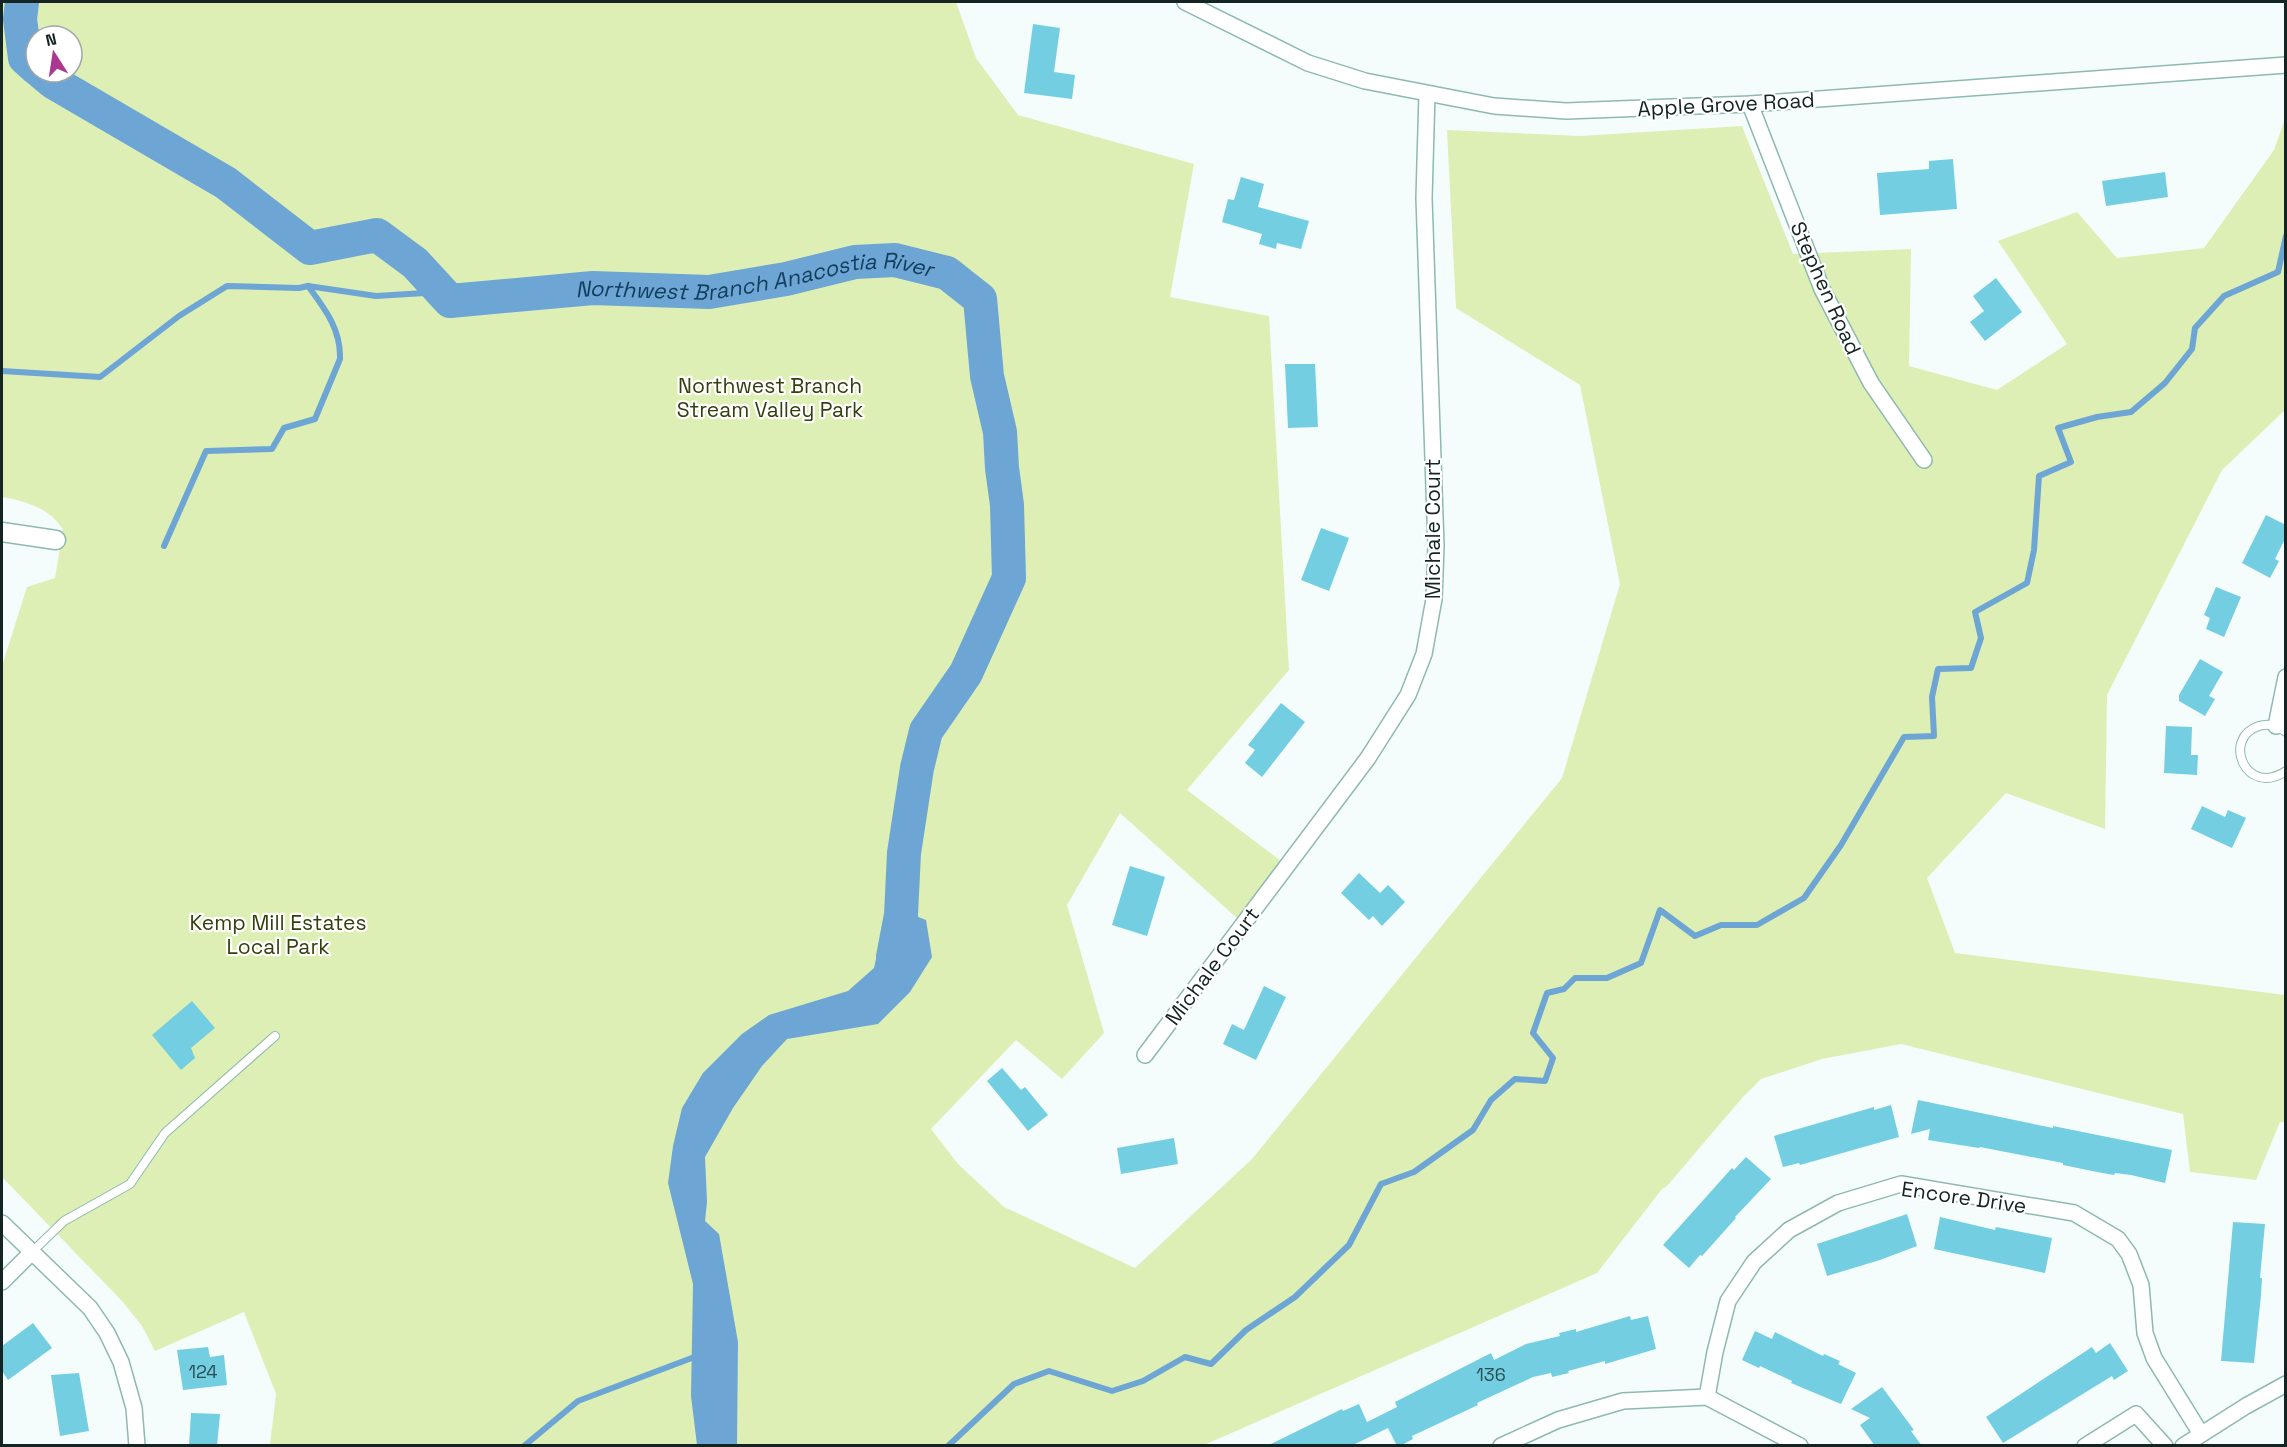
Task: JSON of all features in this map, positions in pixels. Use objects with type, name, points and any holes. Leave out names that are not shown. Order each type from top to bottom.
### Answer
[{"type":"street","name":"Apple Grove Road","points":[[1185,2],[1308,63],[1365,81],[1494,106],[1566,111],[1750,104],[2286,65]]},
{"type":"street","name":"Michale Court","points":[[1145,1055],[1368,758],[1408,695],[1424,654],[1434,599],[1436,546],[1424,198],[1427,94]]},
{"type":"street","name":"Stephen Road","points":[[1750,104],[1822,289],[1870,383],[1924,460]]},
{"type":"street","points":[[2,532],[56,540]]},
{"type":"street","points":[[2281,729],[2286,677]]},
{"type":"street","name":"Encore Drive","points":[[1707,1397],[1728,1300],[1754,1262],[1789,1230],[1838,1203],[1901,1184],[2074,1213],[2118,1239],[2129,1254],[2141,1285],[2145,1333],[2154,1358],[2201,1434]]},
{"type":"street","points":[[2,1223],[90,1308],[107,1333],[121,1362],[134,1408],[137,1446]]},
{"type":"street","points":[[2,1282],[31,1253]]},
{"type":"street","points":[[2183,1446],[2286,1384]]},
{"type":"street","points":[[1501,1446],[1558,1420],[1623,1401],[1707,1397],[1800,1446]]},
{"type":"street","points":[[2085,1446],[2136,1414],[2165,1446]]},
{"type":"lane","points":[[2281,729],[2267,724],[2250,730],[2241,746],[2240,755],[2247,770],[2259,777],[2272,778],[2286,771]]},
{"type":"lane","points":[[31,1253],[64,1221],[130,1184],[165,1133],[275,1036]]},
{"type":"green space","name":"Northwest Branch Stream Valley Park","points":[[2,2],[956,2],[976,58],[1018,115],[1194,164],[1170,297],[1269,316],[1289,670],[1187,790],[1281,861],[1238,919],[1120,813],[1067,905],[1104,1033],[1062,1079],[1016,1040],[931,1129],[958,1164],[1004,1207],[1135,1268],[1252,1159],[1562,778],[1620,584],[1580,385],[1456,308],[1447,130],[1580,136],[1742,126],[1793,254],[1911,249],[1909,366],[1997,390],[2067,344],[1998,241],[2077,212],[2117,258],[2204,248],[2274,150],[2285,119],[2285,410],[2222,470],[2107,695],[2105,829],[2006,793],[1927,878],[1955,953],[2285,995],[2285,1122],[2280,1122],[2256,1180],[2190,1172],[2183,1114],[1901,1044],[1822,1059],[1761,1079],[1662,1189],[1597,1273],[1204,1445],[270,1445],[276,1394],[244,1312],[155,1351],[142,1326],[123,1302],[2,1177],[2,666],[27,587],[55,578],[63,530],[52,516],[19,500],[2,497]]},
{"type":"water","points":[[888,905],[926,920],[932,957],[910,992],[878,1024],[787,1039],[762,1066],[733,1108],[705,1157],[707,1202],[705,1221],[719,1234],[738,1342],[737,1445],[697,1445],[691,1396],[693,1284],[668,1183],[673,1146],[682,1108],[703,1073],[742,1034],[769,1015],[848,991],[874,968]]},
{"type":"building","points":[[1033,24],[1060,28],[1054,72],[1075,75],[1072,99],[1024,93]]},
{"type":"building","points":[[1953,159],[1957,209],[1880,215],[1877,173],[1929,169],[1929,161]]},
{"type":"building","points":[[2165,172],[2168,197],[2106,206],[2102,181]]},
{"type":"building","points":[[1241,177],[1264,184],[1258,207],[1309,221],[1301,249],[1277,243],[1276,249],[1259,244],[1262,234],[1222,222],[1228,199],[1234,200]]},
{"type":"building","points":[[1996,278],[2022,312],[1985,341],[1970,322],[1984,311],[1973,296]]},
{"type":"building","points":[[1285,364],[1315,364],[1318,427],[1288,428]]},
{"type":"building","points":[[2266,515],[2286,525],[2286,537],[2275,559],[2279,561],[2270,578],[2242,563]]},
{"type":"building","points":[[1321,528],[1349,538],[1329,591],[1301,580]]},
{"type":"building","points":[[2216,587],[2241,597],[2224,637],[2206,629],[2210,618],[2204,615]]},
{"type":"building","points":[[2200,659],[2223,672],[2209,696],[2215,699],[2205,716],[2179,701],[2179,695]]},
{"type":"building","points":[[1281,703],[1305,722],[1262,777],[1245,763],[1255,750],[1248,745]]},
{"type":"building","points":[[2166,726],[2192,727],[2191,755],[2198,755],[2197,775],[2164,773]]},
{"type":"building","points":[[2202,806],[2225,817],[2228,810],[2246,818],[2232,848],[2191,829]]},
{"type":"building","points":[[1130,866],[1165,877],[1147,936],[1112,925]]},
{"type":"building","points":[[1359,873],[1380,893],[1388,885],[1405,902],[1382,926],[1373,916],[1369,920],[1341,893]]},
{"type":"building","points":[[1264,986],[1286,997],[1256,1060],[1223,1044],[1232,1024],[1244,1030]]},
{"type":"building","points":[[192,1001],[215,1028],[191,1048],[195,1058],[181,1070],[152,1035]]},
{"type":"building","points":[[1002,1068],[1021,1090],[1025,1087],[1048,1115],[1028,1131],[987,1081]]},
{"type":"building","points":[[1918,1100],[2172,1150],[2165,1183],[2131,1175],[2097,1172],[1980,1147],[1928,1140],[1930,1129],[1911,1134]]},
{"type":"building","points":[[1891,1105],[1899,1137],[1800,1165],[1799,1163],[1783,1167],[1774,1136],[1874,1107],[1874,1110]]},
{"type":"building","points":[[1174,1138],[1178,1164],[1121,1174],[1117,1148]]},
{"type":"building","points":[[1746,1157],[1771,1179],[1689,1268],[1663,1245],[1732,1168],[1734,1170]]},
{"type":"building","points":[[1907,1214],[1917,1246],[1827,1276],[1817,1244]]},
{"type":"building","points":[[1940,1217],[1995,1230],[1996,1227],[2052,1238],[2045,1273],[1934,1249]]},
{"type":"building","points":[[2233,1222],[2265,1224],[2254,1363],[2221,1361]]},
{"type":"building","points":[[1630,1316],[1631,1320],[1648,1316],[1656,1349],[1552,1377],[1551,1373],[1533,1377],[1412,1436],[1413,1439],[1400,1446],[1397,1446],[1388,1428],[1351,1446],[1267,1446],[1342,1409],[1343,1411],[1359,1404],[1367,1422],[1397,1407],[1395,1402],[1491,1353],[1494,1360],[1526,1344],[1560,1336],[1559,1333],[1576,1329],[1576,1332]]},
{"type":"building","points":[[33,1323],[52,1348],[8,1380],[2,1371],[2,1346]]},
{"type":"building","points":[[1755,1331],[1772,1339],[1775,1332],[1823,1356],[1824,1354],[1840,1361],[1838,1364],[1856,1373],[1841,1404],[1791,1383],[1792,1381],[1760,1366],[1759,1368],[1742,1360]]},
{"type":"building","points":[[2110,1343],[2128,1371],[2114,1380],[2112,1376],[2003,1443],[1986,1417],[2092,1347],[2096,1353]]},
{"type":"building","points":[[208,1347],[210,1357],[224,1355],[227,1385],[183,1390],[177,1350]]},
{"type":"building","points":[[79,1373],[89,1431],[60,1436],[51,1375]]},
{"type":"building","points":[[1882,1387],[1914,1430],[1911,1431],[1922,1446],[1875,1446],[1860,1425],[1870,1418],[1851,1409]]},
{"type":"building","points":[[191,1413],[220,1414],[217,1446],[189,1446]]},
{"type":"waterway","name":"Northwest Branch Anacostia River","points":[[22,2],[20,19],[24,50]]},
{"type":"waterway","name":"Northwest Branch Anacostia River","points":[[56,84],[226,183],[310,248],[377,235],[415,263],[450,301],[593,288],[709,292],[786,279],[855,262],[895,260],[947,273],[980,299],[987,376],[1000,432],[1007,505],[1009,578],[966,673],[926,731],[917,768],[904,853],[901,915],[893,957]]},
{"type":"waterway","points":[[948,1446],[1014,1384],[1049,1371],[1112,1391],[1143,1381],[1185,1357],[1211,1364],[1246,1330],[1295,1297],[1349,1245],[1381,1184],[1414,1172],[1473,1130],[1491,1100],[1515,1079],[1545,1081],[1553,1058],[1533,1033],[1547,993],[1564,989],[1575,978],[1607,978],[1641,963],[1660,910],[1695,936],[1721,925],[1757,925],[1804,898],[1841,845],[1904,737],[1934,736],[1932,697],[1938,669],[1971,668],[1981,638],[1975,612],[2027,583],[2034,550],[2039,476],[2071,462],[2058,428],[2097,417],[2131,412],[2165,383],[2192,349],[2195,328],[2224,296],[2278,272],[2286,236]]},
{"type":"waterway","points":[[2,371],[100,377],[179,316],[227,286],[299,288],[308,286],[376,296],[441,292]]},
{"type":"waterway","points":[[164,546],[206,451],[272,449],[284,428],[315,419],[340,359],[340,348],[331,320],[308,286]]},
{"type":"waterway","points":[[524,1446],[578,1401],[697,1356]]},
{"type":"park label","name":"Kemp Mill Estates Local Park","points":[[278,934]]}]
